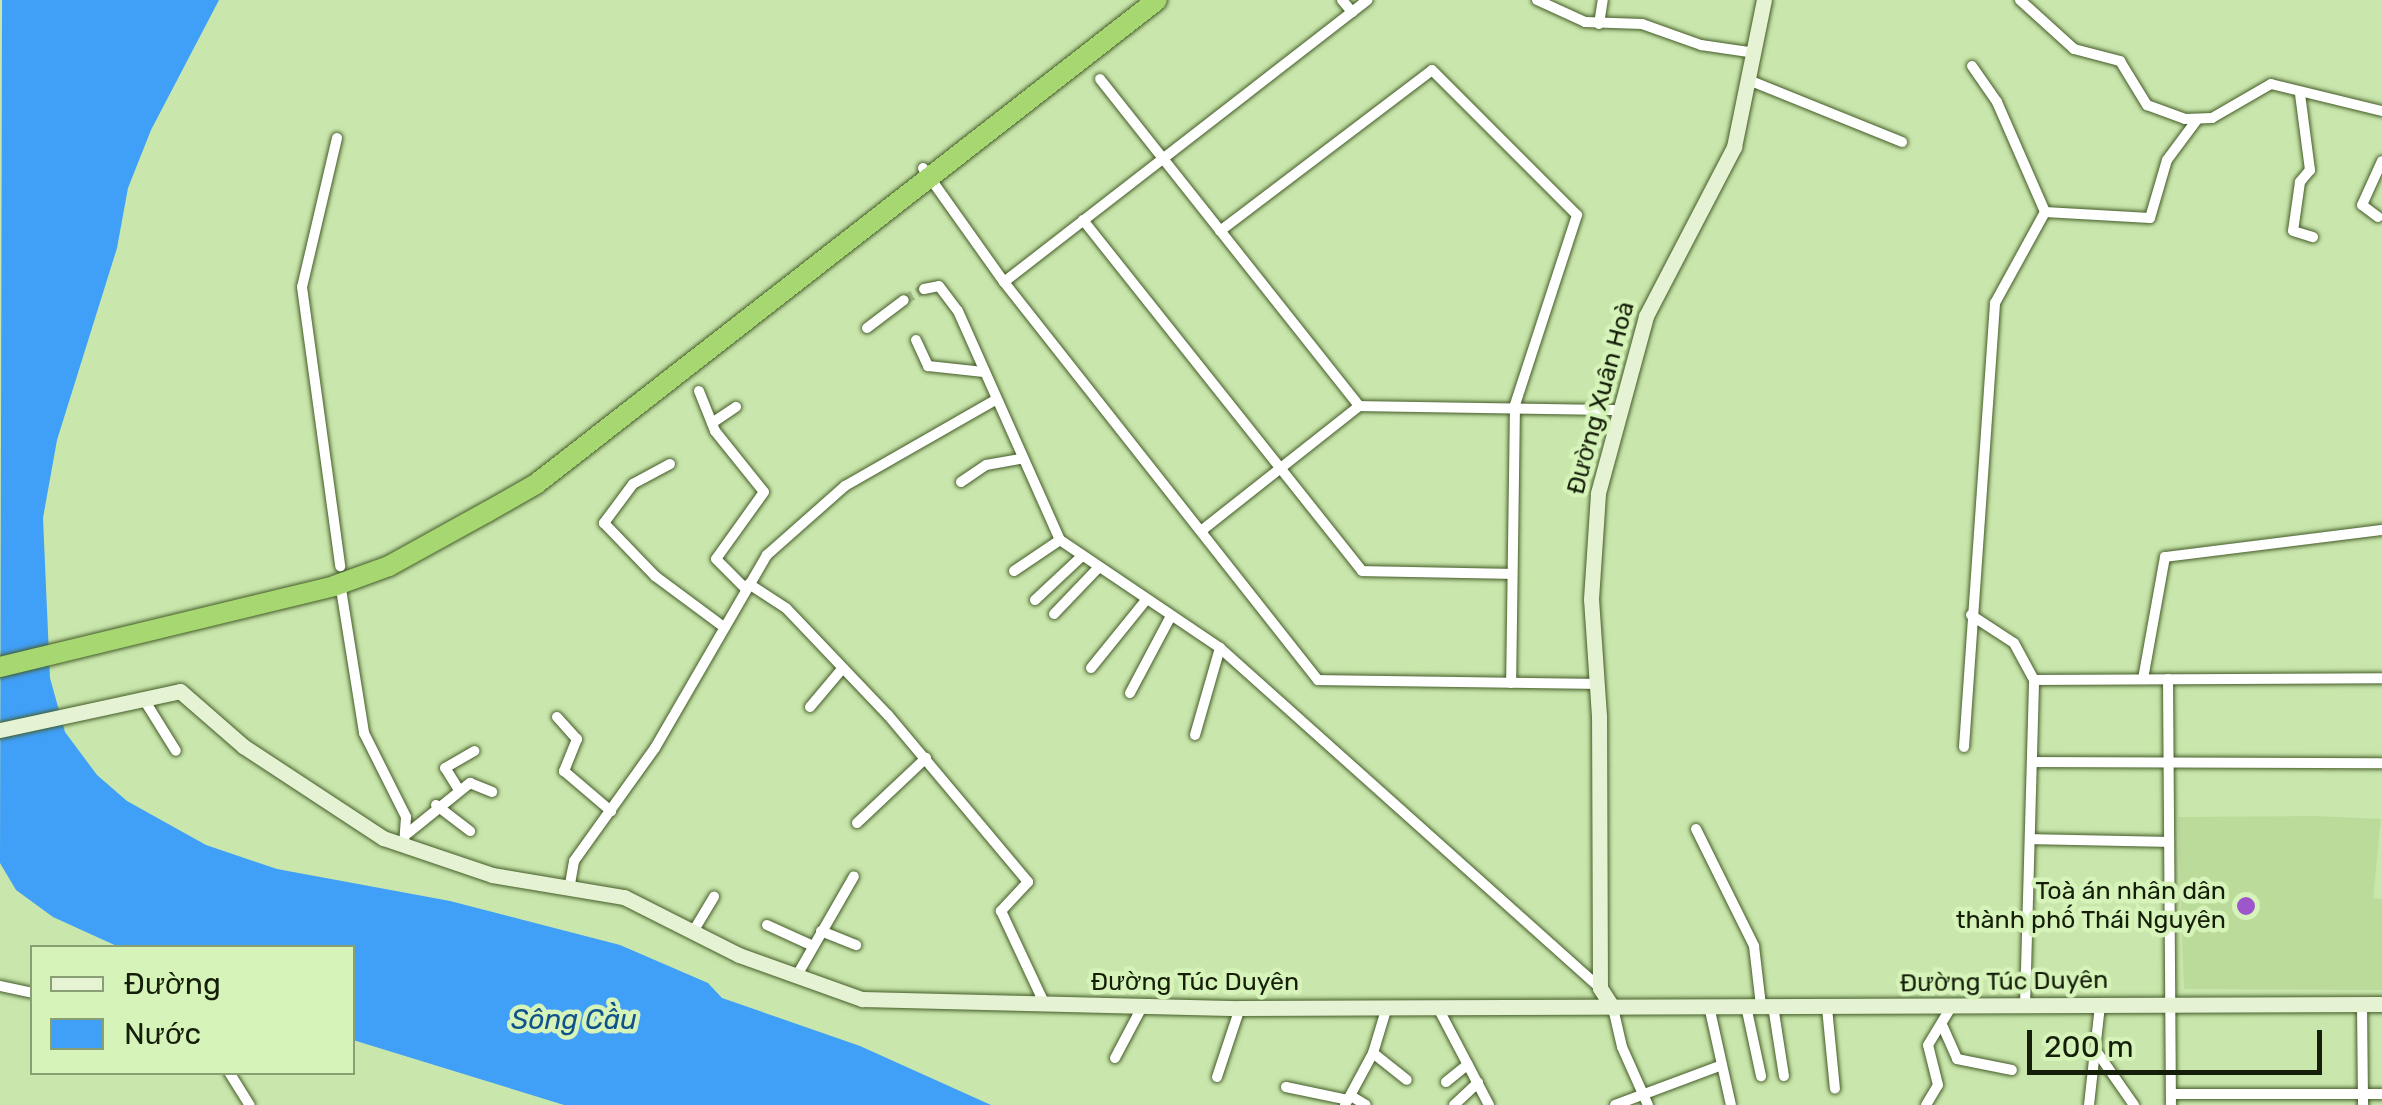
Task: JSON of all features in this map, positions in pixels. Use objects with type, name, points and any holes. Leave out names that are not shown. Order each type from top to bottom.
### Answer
[{"type":"highway","points":[[926,172],[1140,0]]},
{"type":"highway","points":[[0,667],[321,580],[416,540],[515,485],[1157,0]]},
{"type":"highway","points":[[0,658],[161,626]]},
{"type":"street","points":[[1342,0],[1352,12]]},
{"type":"street","points":[[1004,282],[1368,0]]},
{"type":"street","points":[[1537,0],[1599,24],[1642,24],[1702,44],[1755,53]]},
{"type":"street","points":[[1599,24],[1602,0]]},
{"type":"street","name":"Đường Xuân Hoà","points":[[1600,988],[1597,684],[1591,598],[1598,493],[1646,316],[1734,146],[1751,81],[1764,0]]},
{"type":"street","points":[[2020,0],[2074,49],[2120,62],[2147,106],[2196,121]]},
{"type":"street","points":[[1972,66],[1997,102],[2046,212]]},
{"type":"street","points":[[1220,231],[1432,70],[1577,214],[1515,405],[1511,683]]},
{"type":"street","points":[[1100,78],[1359,406]]},
{"type":"street","points":[[1751,81],[1902,142]]},
{"type":"street","points":[[2046,212],[2150,218],[2167,160],[2196,121],[2266,86],[2382,111]]},
{"type":"street","points":[[2300,94],[2310,170],[2300,182],[2294,230],[2312,237]]},
{"type":"street","points":[[337,138],[302,288],[340,566]]},
{"type":"street","points":[[2378,217],[2362,205],[2382,161]]},
{"type":"street","points":[[926,172],[1004,282],[1318,680],[1597,684]]},
{"type":"street","points":[[1964,747],[1994,303],[2046,212]]},
{"type":"street","points":[[1083,220],[1362,571],[1512,574]]},
{"type":"street","points":[[924,289],[939,286],[955,307],[1020,459],[1060,540],[1096,569],[1220,648],[1600,988],[1614,1008],[1622,1046],[1648,1105]]},
{"type":"street","points":[[868,328],[904,300]]},
{"type":"street","points":[[916,340],[928,366],[984,372]]},
{"type":"street","points":[[699,391],[712,423],[764,492],[716,559],[748,586],[786,608],[926,758],[1028,882],[1002,914],[1045,1006]]},
{"type":"street","points":[[570,884],[574,861],[611,811],[766,555],[839,490],[996,400]]},
{"type":"street","points":[[1201,532],[1359,406],[1515,405],[1620,410]]},
{"type":"street","points":[[712,423],[736,407]]},
{"type":"street","points":[[961,482],[982,466],[1020,459]]},
{"type":"street","points":[[670,464],[632,484],[604,523],[656,576],[724,627]]},
{"type":"street","points":[[2144,679],[2165,557],[2382,530]]},
{"type":"street","points":[[1014,571],[1060,540]]},
{"type":"street","points":[[1035,600],[1080,558]]},
{"type":"street","points":[[1054,614],[1096,569]]},
{"type":"street","points":[[341,588],[364,733],[406,817],[406,841]]},
{"type":"street","points":[[1091,668],[1146,600]]},
{"type":"street","points":[[1972,614],[2014,643],[2034,680],[2025,1006]]},
{"type":"street","points":[[1130,693],[1171,616]]},
{"type":"street","points":[[1194,736],[1220,648]]},
{"type":"street","points":[[810,707],[842,668]]},
{"type":"street","points":[[2034,680],[2382,678]]},
{"type":"street","points":[[2168,679],[2171,1100],[2363,1099],[2382,1094]]},
{"type":"street","name":"Đường Túc Duyên","points":[[0,730],[143,698],[188,694],[243,746],[406,841],[492,875],[570,884],[624,898],[796,977],[862,999],[1240,1008],[1950,1009],[2382,1004]]},
{"type":"street","points":[[143,698],[176,751]]},
{"type":"street","points":[[556,717],[578,739],[564,771],[611,811]]},
{"type":"street","points":[[459,790],[444,768],[474,751]]},
{"type":"street","points":[[857,823],[926,758]]},
{"type":"street","points":[[2032,762],[2382,763]]},
{"type":"street","points":[[406,841],[436,806],[459,790],[476,782],[492,792]]},
{"type":"street","points":[[436,806],[470,830]]},
{"type":"street","points":[[1696,828],[1754,946],[1761,1076]]},
{"type":"street","points":[[2030,839],[2168,842]]},
{"type":"street","points":[[796,977],[854,876]]},
{"type":"street","points":[[694,930],[714,897]]},
{"type":"street","points":[[767,925],[813,946]]},
{"type":"street","points":[[822,930],[856,945]]},
{"type":"street","points":[[0,986],[30,993]]},
{"type":"street","points":[[2362,1004],[2363,1099]]},
{"type":"street","points":[[2088,1105],[2100,1005]]},
{"type":"street","points":[[1438,1006],[1489,1105]]},
{"type":"street","points":[[1709,1006],[1731,1105]]},
{"type":"street","points":[[1760,1006],[1784,1076]]},
{"type":"street","points":[[1115,1058],[1142,1007]]},
{"type":"street","points":[[1348,1100],[1373,1053],[1387,1007]]},
{"type":"street","points":[[1217,1076],[1240,1008]]},
{"type":"street","points":[[1827,1008],[1835,1089]]},
{"type":"street","points":[[1926,1105],[1938,1085],[1928,1046],[1943,1028],[1950,1009]]},
{"type":"street","points":[[1943,1028],[1957,1059],[2012,1070]]},
{"type":"street","points":[[2097,1052],[2134,1105]]},
{"type":"street","points":[[1373,1053],[1407,1080]]},
{"type":"street","points":[[1446,1082],[1468,1064]]},
{"type":"street","points":[[1615,1105],[1722,1065]]},
{"type":"street","points":[[231,1075],[250,1105]]},
{"type":"street","points":[[1454,1105],[1478,1083]]},
{"type":"street","points":[[1286,1087],[1366,1105]]},
{"type":"shaded area","points":[[2178,817],[2381,819],[2373,898],[2382,899],[2382,990],[2184,989]]},
{"type":"water","name":"Sông Cầu","points":[[2,0],[219,0],[151,130],[128,188],[117,248],[57,440],[43,518],[50,678],[65,732],[97,775],[127,801],[206,845],[277,869],[450,901],[620,945],[708,983],[722,998],[860,1046],[991,1105],[564,1105],[355,1041],[355,945],[115,945],[53,917],[16,890],[0,863]]},
{"type":"tunnel","points":[[904,300],[924,289]]},
{"type":"place","name":"Toà án nhân dân thành phố Thái Nguyên","points":[[2246,906]]}]
